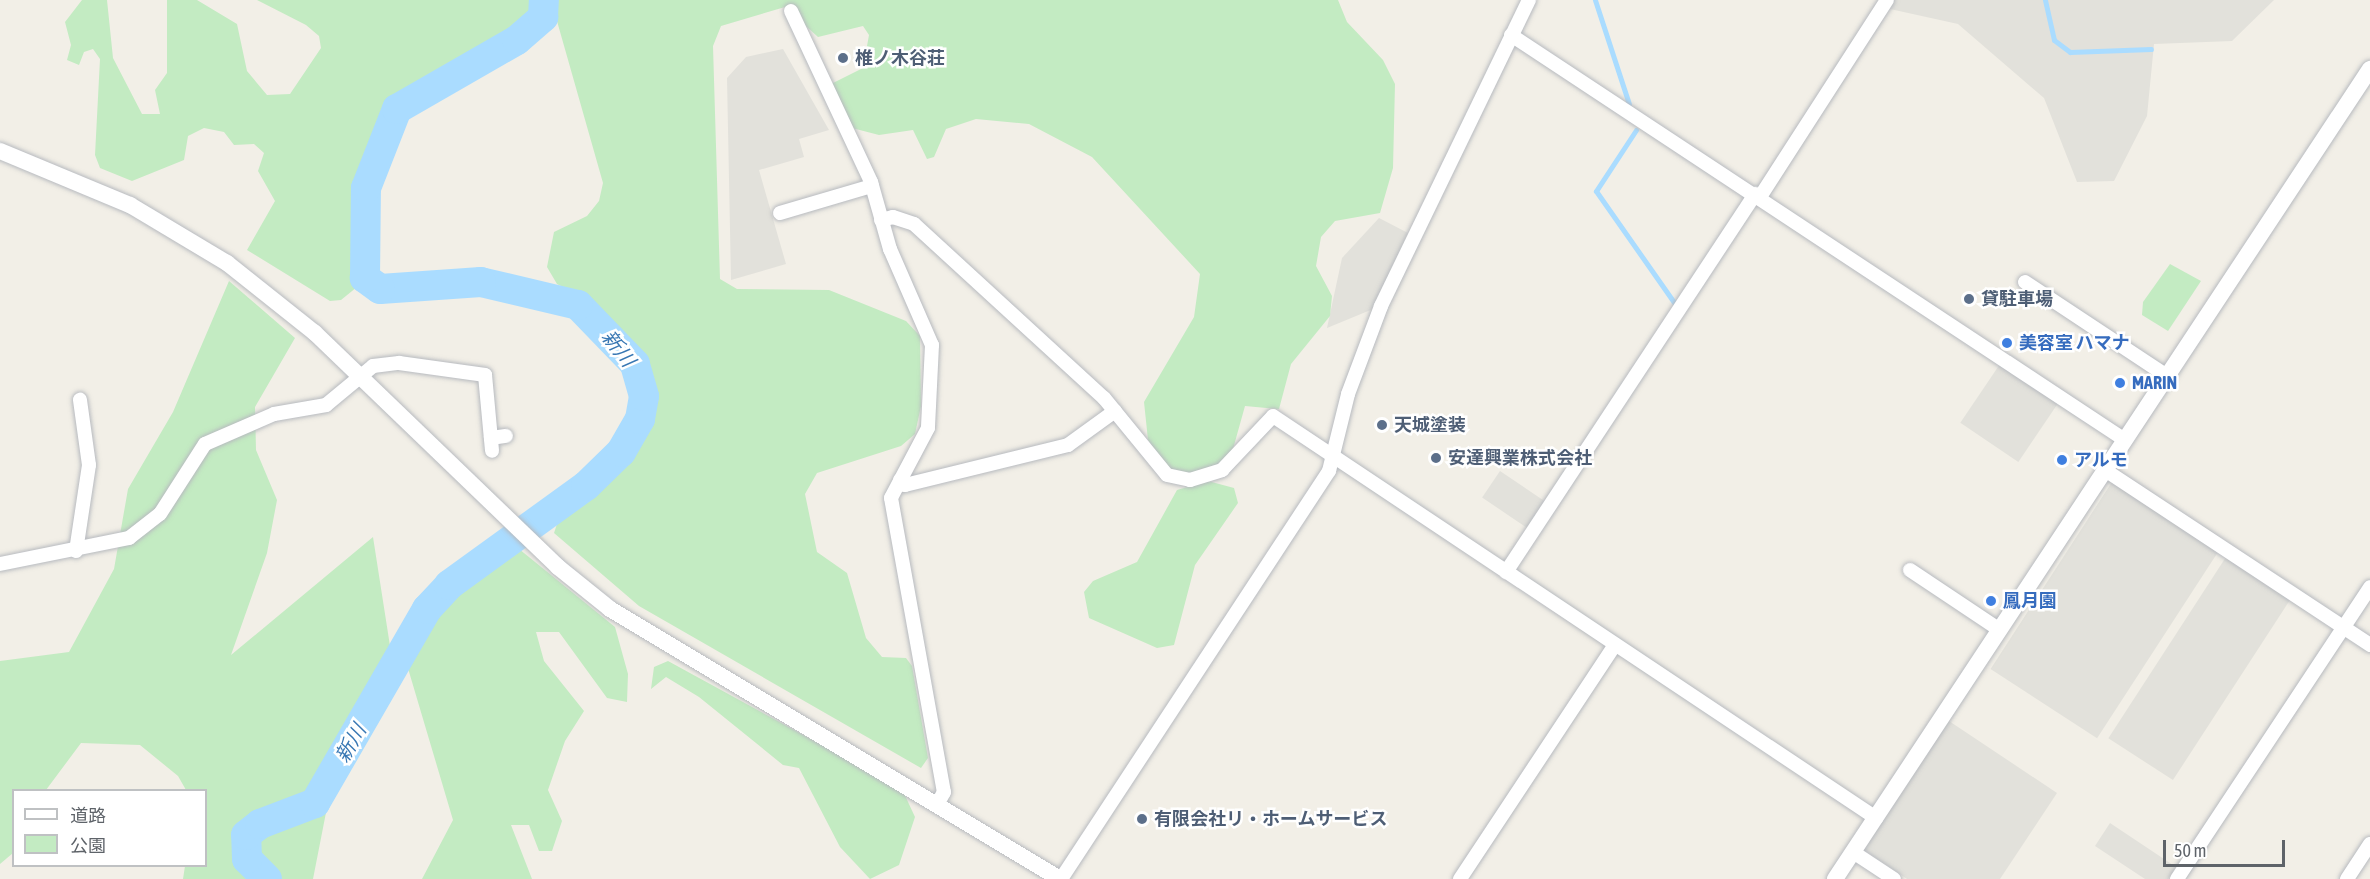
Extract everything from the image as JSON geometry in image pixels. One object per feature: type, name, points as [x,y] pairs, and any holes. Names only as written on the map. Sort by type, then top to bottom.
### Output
[{"type":"street","points":[[0,151],[105,193],[204,247],[279,302],[362,378],[542,551],[647,634],[938,803],[1060,879],[1335,457],[1348,394],[1378,311],[1529,0]]},
{"type":"street","points":[[1506,572],[1887,0]]},
{"type":"street","points":[[791,11],[872,186],[881,220],[933,351],[928,428],[891,498],[944,792],[938,803]]},
{"type":"street","points":[[1511,35],[2125,440]]},
{"type":"street","points":[[1835,879],[2370,69]]},
{"type":"street","points":[[780,213],[872,186]]},
{"type":"street","points":[[881,220],[893,217],[914,224],[1115,411],[1158,468],[1179,480],[1222,470],[1274,416],[1876,818]]},
{"type":"street","points":[[2025,282],[2167,376]]},
{"type":"street","points":[[0,564],[76,551],[129,538],[151,522],[205,444],[274,414],[326,405],[362,378],[373,366],[392,362],[485,375],[491,444],[506,436]]},
{"type":"street","points":[[76,551],[89,465],[80,400]]},
{"type":"street","points":[[900,480],[905,485],[1068,445],[1115,411]]},
{"type":"street","points":[[2105,470],[2370,645]]},
{"type":"street","points":[[1910,570],[2000,630]]},
{"type":"street","points":[[2177,879],[2370,588]]},
{"type":"street","points":[[1460,879],[1615,645]]},
{"type":"street","points":[[2347,879],[2370,844]]},
{"type":"street","points":[[1853,852],[1894,879]]},
{"type":"shaded area","points":[[1894,0],[2274,0],[2232,41],[2154,44],[2147,116],[2114,181],[2077,182],[2044,98],[1958,24],[1890,9]]},
{"type":"shaded area","points":[[783,49],[829,130],[799,139],[804,157],[759,170],[786,264],[731,280],[727,78],[746,57]]},
{"type":"shaded area","points":[[1379,218],[1408,233],[1373,309],[1327,328],[1342,258]]},
{"type":"shaded area","points":[[2000,364],[2058,403],[2018,462],[1960,423]]},
{"type":"shaded area","points":[[1500,471],[1545,501],[1527,528],[1482,498]]},
{"type":"shaded area","points":[[2112,482],[2219,551],[2097,738],[1991,669]]},
{"type":"shaded area","points":[[2226,557],[2291,599],[2173,780],[2108,738]]},
{"type":"shaded area","points":[[1949,721],[2057,793],[2000,879],[1907,879],[1864,850]]},
{"type":"shaded area","points":[[2110,823],[2176,867],[2168,879],[2145,879],[2095,846]]},
{"type":"green space","points":[[82,0],[107,0],[113,58],[142,114],[160,114],[155,90],[167,73],[167,0],[197,0],[237,24],[247,71],[267,95],[290,94],[321,48],[319,36],[306,25],[257,0],[538,0],[539,10],[506,40],[414,88],[392,106],[360,187],[357,287],[341,300],[330,301],[247,250],[275,201],[258,171],[264,153],[254,144],[234,145],[224,132],[204,128],[188,136],[184,160],[132,181],[100,168],[95,155],[100,59],[93,49],[84,52],[79,65],[67,60],[71,45],[65,22]]},
{"type":"green space","points":[[551,0],[1338,0],[1347,22],[1383,60],[1395,84],[1393,168],[1380,213],[1335,221],[1321,237],[1316,266],[1332,296],[1330,316],[1291,364],[1279,409],[1245,406],[1233,449],[1219,465],[1190,475],[1169,471],[1148,440],[1144,402],[1194,317],[1200,274],[1092,157],[1029,124],[976,119],[946,129],[934,157],[927,159],[913,130],[879,135],[852,128],[831,84],[863,68],[869,35],[863,26],[818,37],[785,7],[721,26],[713,46],[720,279],[737,289],[829,290],[906,321],[920,336],[921,406],[915,434],[901,446],[817,473],[805,494],[817,552],[847,573],[866,638],[882,657],[906,658],[912,666],[928,758],[921,768],[639,606],[554,533],[558,521],[637,447],[653,396],[649,370],[636,348],[592,302],[557,284],[547,267],[554,232],[587,216],[599,201],[603,183]]},
{"type":"green space","points":[[2170,264],[2201,281],[2168,331],[2142,315],[2143,302]]},
{"type":"green space","points":[[229,281],[295,338],[255,407],[256,450],[277,500],[267,553],[231,655],[373,537],[395,678],[331,787],[313,879],[183,879],[185,867],[207,867],[207,789],[185,789],[178,776],[140,745],[81,743],[47,789],[12,789],[12,854],[0,864],[0,661],[69,652],[114,569],[128,489],[173,412]]},
{"type":"green space","points":[[1208,481],[1234,488],[1238,503],[1195,565],[1174,645],[1157,648],[1089,618],[1084,592],[1093,581],[1137,562],[1177,490]]},
{"type":"green space","points":[[498,532],[615,627],[628,674],[627,702],[607,698],[559,632],[536,632],[544,661],[584,711],[565,741],[548,790],[562,821],[552,851],[539,851],[529,825],[511,825],[532,879],[422,879],[453,820],[407,665],[439,582]]},
{"type":"green space","points":[[668,661],[902,789],[915,817],[899,865],[870,879],[840,847],[799,768],[783,765],[699,697],[666,677],[651,689],[654,667]]},
{"type":"waterway","name":"新川","points":[[267,879],[247,859],[246,835],[260,824],[315,803],[427,609],[449,585],[586,486],[621,452],[640,419],[644,396],[635,364],[578,305],[481,282],[380,289],[365,278],[366,188],[397,109],[517,40],[543,17],[544,0]]},
{"type":"waterway","points":[[1595,0],[1629,104]]},
{"type":"waterway","points":[[2045,0],[2054,40],[2070,52],[2151,49]]},
{"type":"waterway","points":[[1636,130],[1596,191],[1675,304]]},
{"type":"place","name":"椎ノ木谷荘","points":[[843,58]]},
{"type":"place","name":"貸駐車場","points":[[1969,299]]},
{"type":"place","name":"美容室 ハマナ","points":[[2007,343]]},
{"type":"place","name":"MARIN","points":[[2120,383]]},
{"type":"place","name":"天城塗装","points":[[1382,425]]},
{"type":"place","name":"安達興業株式会社","points":[[1436,458]]},
{"type":"place","name":"アルモ","points":[[2062,460]]},
{"type":"place","name":"鳳月園","points":[[1991,601]]},
{"type":"place","name":"有限会社リ・ホームサービス","points":[[1142,819]]}]
